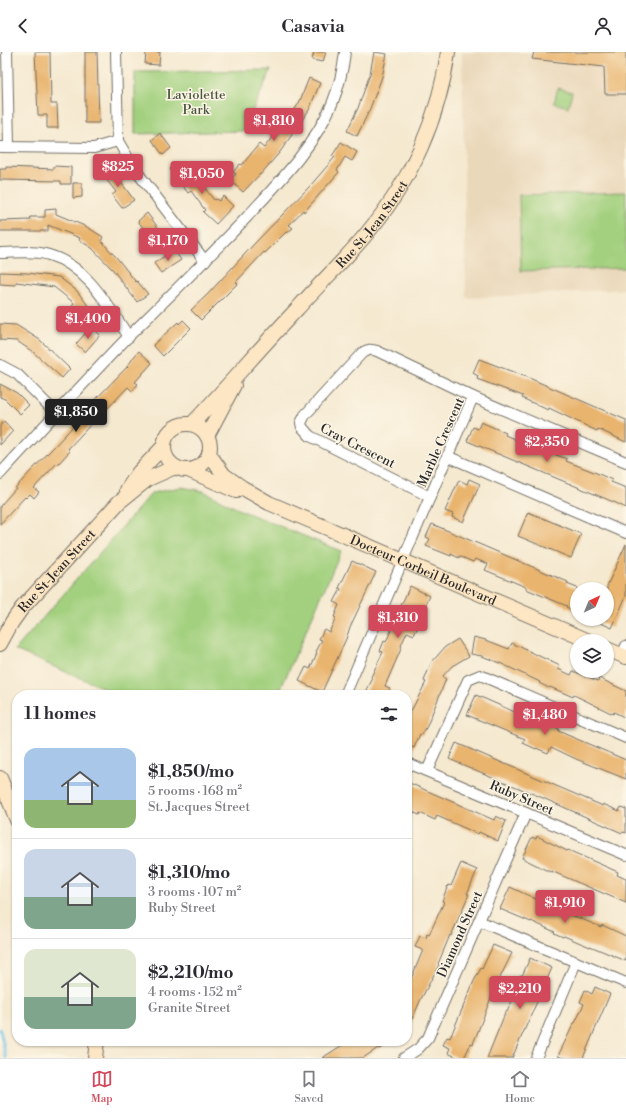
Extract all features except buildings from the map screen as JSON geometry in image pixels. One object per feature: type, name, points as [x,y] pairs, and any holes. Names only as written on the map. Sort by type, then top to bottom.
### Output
[{"type":"main road","name":"Rue St-Jean Street","points":[[0,644],[7,630],[22,608],[119,502],[139,472],[164,446],[170,431],[176,426],[192,424],[375,223],[395,196],[416,158],[430,126],[442,84],[448,52]]},
{"type":"main road","name":"Rue St-Jean Street","points":[[207,436],[243,367]]},
{"type":"main road","points":[[192,424],[198,427],[207,436],[210,448],[209,454]]},
{"type":"main road","points":[[164,446],[165,454],[169,461],[181,468]]},
{"type":"main road","name":"Rue St-Jean Street","points":[[119,502],[148,479],[181,468],[195,469],[201,466],[206,461],[209,454]]},
{"type":"main road","name":"Docteur Corbeil Boulevard","points":[[209,454],[224,475],[259,498]]},
{"type":"main road","name":"Docteur Corbeil Boulevard","points":[[181,468],[240,493],[259,498],[573,634]]},
{"type":"main road","points":[[614,651],[625,653]]},
{"type":"main road","points":[[0,778],[12,808]]},
{"type":"main road","points":[[95,1058],[96,1046]]},
{"type":"street","points":[[7,52],[4,146],[94,148],[118,141]]},
{"type":"street","points":[[116,52],[118,141],[134,168],[205,261]]},
{"type":"street","points":[[0,474],[56,413],[205,261],[286,175],[319,130],[332,104],[341,78],[345,52]]},
{"type":"street","points":[[0,253],[28,252],[48,254],[65,261],[81,273],[96,290],[129,337]]},
{"type":"street","name":"Cray Crescent","points":[[430,497],[310,436],[302,427],[302,419],[362,353],[371,349],[473,397]]},
{"type":"street","points":[[0,365],[17,374],[56,413]]},
{"type":"street","name":"Marble Crescent","points":[[402,561],[473,397],[626,462]]},
{"type":"street","points":[[447,456],[626,533]]},
{"type":"street","points":[[347,690],[402,561]]},
{"type":"street","points":[[427,771],[468,680],[480,675],[626,738]]},
{"type":"street","name":"Ruby Street","points":[[412,765],[626,855]]},
{"type":"street","name":"Diamond Street","points":[[404,1058],[418,1049],[428,1038],[526,813]]},
{"type":"street","points":[[479,921],[626,983]]},
{"type":"street","points":[[536,1058],[576,962]]},
{"type":"shaded area","points":[[462,52],[626,52],[626,289],[466,298]]},
{"type":"green space","name":"Laviolette Park","points":[[271,70],[243,131],[135,134],[135,72]]},
{"type":"green space","points":[[558,88],[572,92],[568,107],[554,103]]},
{"type":"green space","points":[[626,192],[626,268],[521,271],[519,195]]},
{"type":"green space","points":[[181,487],[203,491],[240,510],[341,551],[280,690],[108,690],[15,650],[152,493]]},
{"type":"waterway","points":[[0,1029],[6,1058]]}]
